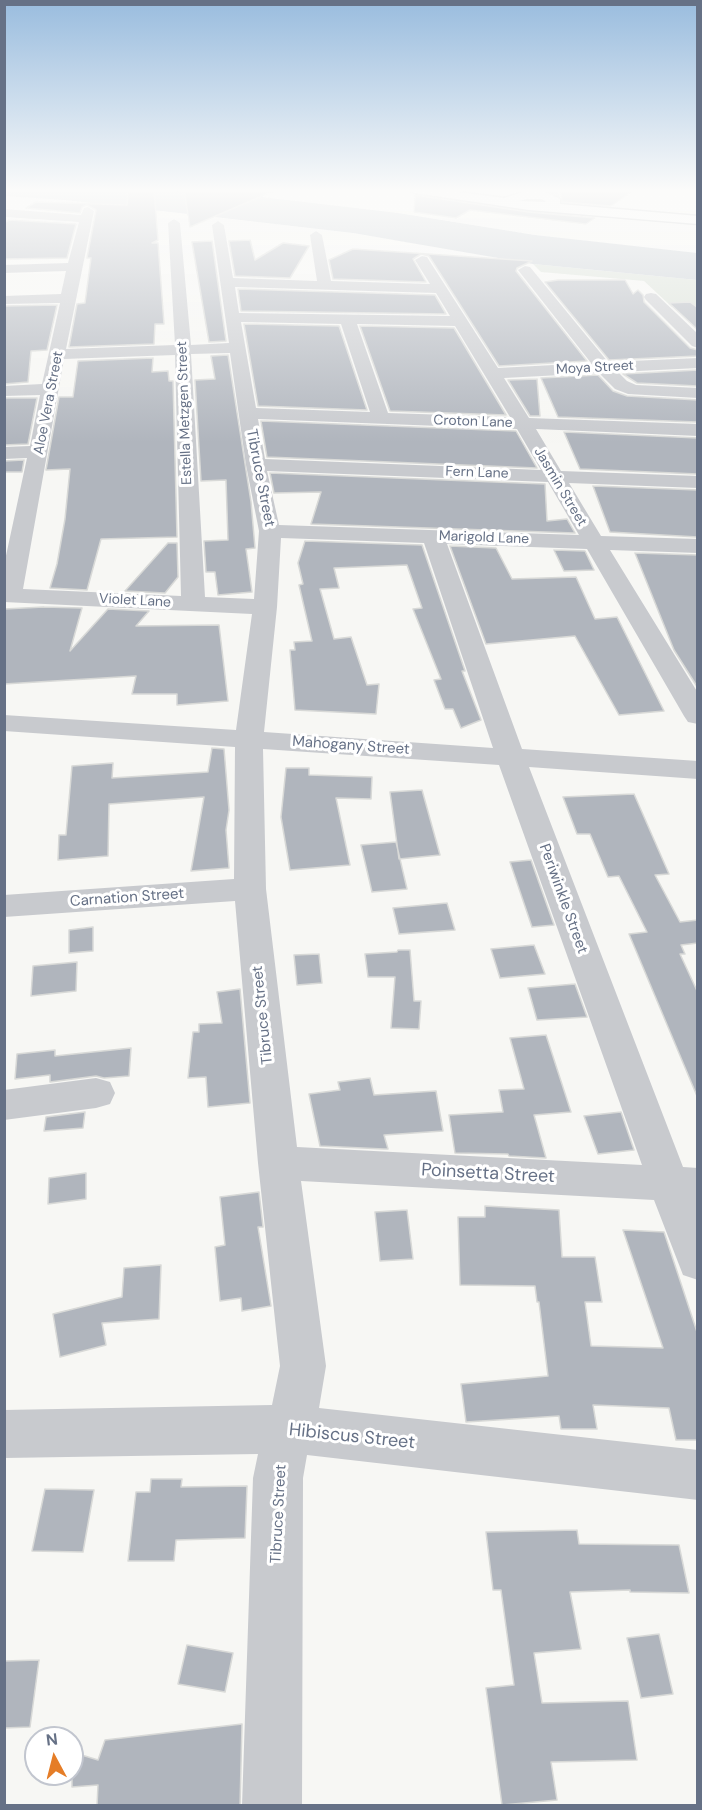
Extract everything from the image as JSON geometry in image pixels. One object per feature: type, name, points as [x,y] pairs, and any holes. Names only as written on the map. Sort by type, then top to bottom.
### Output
[{"type":"street","name":"Aloe Vera Street","points":[[7,595],[39,451],[73,274]]},
{"type":"street","name":"Estella Metzgen Street","points":[[178,274],[183,350],[193,603]]},
{"type":"street","name":"Tibruce Street","points":[[227,274],[256,465],[270,531],[265,607],[249,740],[250,889],[278,1163],[303,1366],[297,1402],[287,1429],[278,1478],[272,1806]]},
{"type":"street","points":[[323,274],[325,285]]},
{"type":"street","name":"Jasmin Street","points":[[430,274],[524,424],[698,716]]},
{"type":"street","points":[[529,274],[603,367],[621,385],[634,390],[698,393]]},
{"type":"street","points":[[228,282],[438,289]]},
{"type":"street","points":[[651,297],[698,343]]},
{"type":"street","points":[[4,300],[68,298]]},
{"type":"street","points":[[233,317],[459,321]]},
{"type":"street","points":[[347,318],[381,418]]},
{"type":"street","points":[[58,354],[239,348]]},
{"type":"street","name":"Moya Street","points":[[493,373],[698,363]]},
{"type":"street","points":[[4,391],[51,388]]},
{"type":"street","name":"Croton Lane","points":[[248,413],[698,430]]},
{"type":"street","points":[[4,453],[39,451]]},
{"type":"street","name":"Fern Lane","points":[[256,465],[698,482]]},
{"type":"street","name":"Marigold Lane","points":[[270,531],[698,546]]},
{"type":"street","name":"Periwinkle Street","points":[[433,536],[510,756],[683,1184],[698,1261]]},
{"type":"street","name":"Violet Lane","points":[[7,595],[265,607]]},
{"type":"street","name":"Mahogany Street","points":[[4,723],[698,770]]},
{"type":"street","name":"Carnation Street","points":[[4,906],[250,889]]},
{"type":"street","points":[[4,1105],[96,1093]]},
{"type":"street","name":"Poinsetta Street","points":[[278,1163],[683,1184]]},
{"type":"street","name":"Hibiscus Street","points":[[4,1434],[287,1429],[698,1475]]},
{"type":"shaded area","points":[[569,274],[640,274],[697,280],[697,307],[672,307],[644,281]]},
{"type":"shaded area","points":[[640,274],[697,274],[697,280]]},
{"type":"building","points":[[89,274],[160,274],[164,324],[155,324],[154,344],[69,347],[77,304],[85,303]]},
{"type":"building","points":[[198,274],[217,274],[226,341],[209,342]]},
{"type":"building","points":[[235,274],[292,274],[290,278]]},
{"type":"building","points":[[332,274],[422,274],[426,282],[333,279]]},
{"type":"building","points":[[441,274],[519,274],[587,361],[499,366]]},
{"type":"building","points":[[625,280],[633,294],[638,290],[643,295],[644,302],[690,348],[698,350],[698,356],[609,360],[545,282]]},
{"type":"building","points":[[238,289],[435,295],[446,314],[241,311]]},
{"type":"building","points":[[690,302],[698,308],[698,330],[669,303]]},
{"type":"building","points":[[57,305],[47,350],[31,351],[28,382],[4,384],[4,306]]},
{"type":"building","points":[[244,324],[339,326],[367,410],[258,406]]},
{"type":"building","points":[[360,326],[454,328],[506,415],[390,411]]},
{"type":"building","points":[[228,355],[251,502],[255,548],[246,549],[252,592],[218,595],[215,572],[206,572],[204,541],[228,540],[226,480],[201,481],[195,380],[215,379],[211,356]]},
{"type":"building","points":[[153,358],[152,372],[168,371],[169,381],[173,381],[177,537],[101,539],[87,590],[50,588],[65,519],[70,469],[46,470],[59,397],[73,397],[78,361]]},
{"type":"building","points":[[698,370],[698,386],[637,383],[623,374]]},
{"type":"building","points":[[598,375],[613,391],[627,396],[698,400],[698,422],[558,417],[541,378]]},
{"type":"building","points":[[537,379],[540,416],[530,416],[508,380]]},
{"type":"building","points":[[4,398],[37,398],[28,444],[4,445]]},
{"type":"building","points":[[261,421],[516,431],[537,468],[267,457]]},
{"type":"building","points":[[564,432],[698,438],[698,474],[580,469]]},
{"type":"building","points":[[24,460],[22,472],[4,472],[4,461]]},
{"type":"building","points":[[270,473],[545,484],[547,521],[567,519],[575,533],[311,524],[321,492],[274,493]]},
{"type":"building","points":[[593,486],[698,490],[698,537],[610,532]]},
{"type":"building","points":[[305,541],[422,545],[465,671],[462,671],[481,720],[461,728],[453,709],[445,709],[434,680],[441,679],[413,609],[422,608],[407,565],[334,568],[339,588],[320,589],[334,639],[351,637],[367,685],[379,684],[376,714],[295,710],[290,650],[295,650],[294,642],[312,641],[299,585],[303,584],[298,563]]},
{"type":"building","points":[[168,543],[177,543],[178,577],[165,593],[125,591]]},
{"type":"building","points":[[450,546],[496,548],[512,579],[576,577],[595,619],[617,617],[664,711],[619,715],[575,636],[486,644]]},
{"type":"building","points":[[554,550],[585,551],[594,570],[564,571]]},
{"type":"building","points":[[635,553],[698,555],[698,688],[674,650]]},
{"type":"building","points":[[82,608],[70,651],[108,609],[149,611],[136,626],[219,625],[228,701],[177,705],[177,694],[132,694],[136,676],[4,684],[4,609]]},
{"type":"building","points":[[212,748],[224,749],[229,810],[226,830],[229,868],[191,871],[204,797],[109,804],[108,856],[58,860],[59,835],[66,835],[72,766],[113,763],[112,778],[208,772]]},
{"type":"building","points":[[286,768],[309,768],[309,775],[372,777],[371,799],[336,798],[350,865],[290,870],[281,817]]},
{"type":"building","points":[[422,790],[440,855],[399,859],[390,792]]},
{"type":"building","points":[[634,794],[669,874],[655,875],[680,922],[698,920],[698,943],[681,945],[685,954],[680,954],[698,993],[697,1096],[629,934],[647,932],[619,876],[608,877],[590,834],[577,834],[563,797]]},
{"type":"building","points":[[396,842],[407,889],[372,892],[361,845]]},
{"type":"building","points":[[531,860],[554,925],[532,927],[510,862]]},
{"type":"building","points":[[447,903],[455,930],[399,934],[393,908]]},
{"type":"building","points":[[93,927],[93,951],[69,953],[69,930]]},
{"type":"building","points":[[534,945],[545,974],[500,978],[491,949]]},
{"type":"building","points":[[398,950],[410,950],[414,1001],[421,1001],[419,1029],[391,1028],[395,977],[368,977],[365,954],[397,952]]},
{"type":"building","points":[[319,954],[322,983],[297,985],[294,955]]},
{"type":"building","points":[[77,962],[76,991],[31,996],[33,966]]},
{"type":"building","points":[[575,984],[587,1017],[537,1020],[528,988]]},
{"type":"building","points":[[240,989],[250,1103],[208,1107],[206,1077],[188,1078],[193,1032],[199,1032],[199,1024],[222,1023],[217,992]]},
{"type":"building","points":[[546,1035],[571,1112],[534,1115],[546,1158],[509,1156],[508,1154],[455,1153],[449,1115],[503,1112],[499,1090],[524,1089],[510,1038]]},
{"type":"building","points":[[131,1048],[129,1076],[104,1078],[96,1076],[50,1082],[50,1075],[15,1079],[17,1054],[55,1050],[55,1056]]},
{"type":"building","points":[[370,1078],[374,1095],[436,1091],[443,1131],[384,1135],[388,1149],[320,1146],[309,1094],[340,1090],[338,1082]]},
{"type":"building","points":[[85,1112],[83,1128],[44,1131],[46,1117]]},
{"type":"building","points":[[621,1112],[634,1150],[598,1154],[584,1116]]},
{"type":"building","points":[[86,1173],[86,1199],[48,1204],[49,1178]]},
{"type":"building","points":[[259,1192],[263,1227],[258,1227],[271,1306],[242,1311],[241,1298],[220,1301],[215,1247],[225,1245],[220,1197]]},
{"type":"building","points":[[485,1206],[559,1210],[562,1257],[595,1257],[602,1302],[585,1302],[591,1346],[663,1348],[623,1230],[664,1232],[698,1335],[698,1440],[676,1440],[669,1408],[593,1405],[597,1429],[561,1429],[559,1416],[466,1422],[461,1384],[548,1376],[535,1286],[460,1285],[458,1217],[485,1217]]},
{"type":"building","points":[[407,1210],[413,1259],[380,1261],[375,1212]]},
{"type":"building","points":[[161,1265],[159,1319],[102,1323],[106,1345],[60,1357],[53,1314],[122,1297],[124,1268]]},
{"type":"building","points":[[151,1479],[182,1479],[181,1487],[247,1486],[245,1538],[176,1540],[174,1561],[128,1561],[136,1492],[150,1492]]},
{"type":"building","points":[[45,1489],[94,1490],[83,1552],[32,1551]]},
{"type":"building","points":[[577,1530],[579,1544],[679,1545],[689,1593],[630,1592],[630,1590],[570,1592],[581,1649],[534,1653],[542,1703],[628,1701],[637,1760],[551,1762],[557,1800],[502,1805],[486,1688],[514,1685],[501,1590],[493,1590],[486,1532]]},
{"type":"building","points":[[659,1634],[673,1694],[641,1698],[627,1638]]},
{"type":"building","points":[[187,1645],[233,1653],[225,1692],[178,1684]]},
{"type":"building","points":[[39,1660],[30,1726],[4,1728],[4,1661]]},
{"type":"building","points":[[242,1724],[240,1806],[97,1806],[98,1785],[72,1787],[72,1786],[84,1786],[84,1756],[98,1760],[105,1740]]}]
